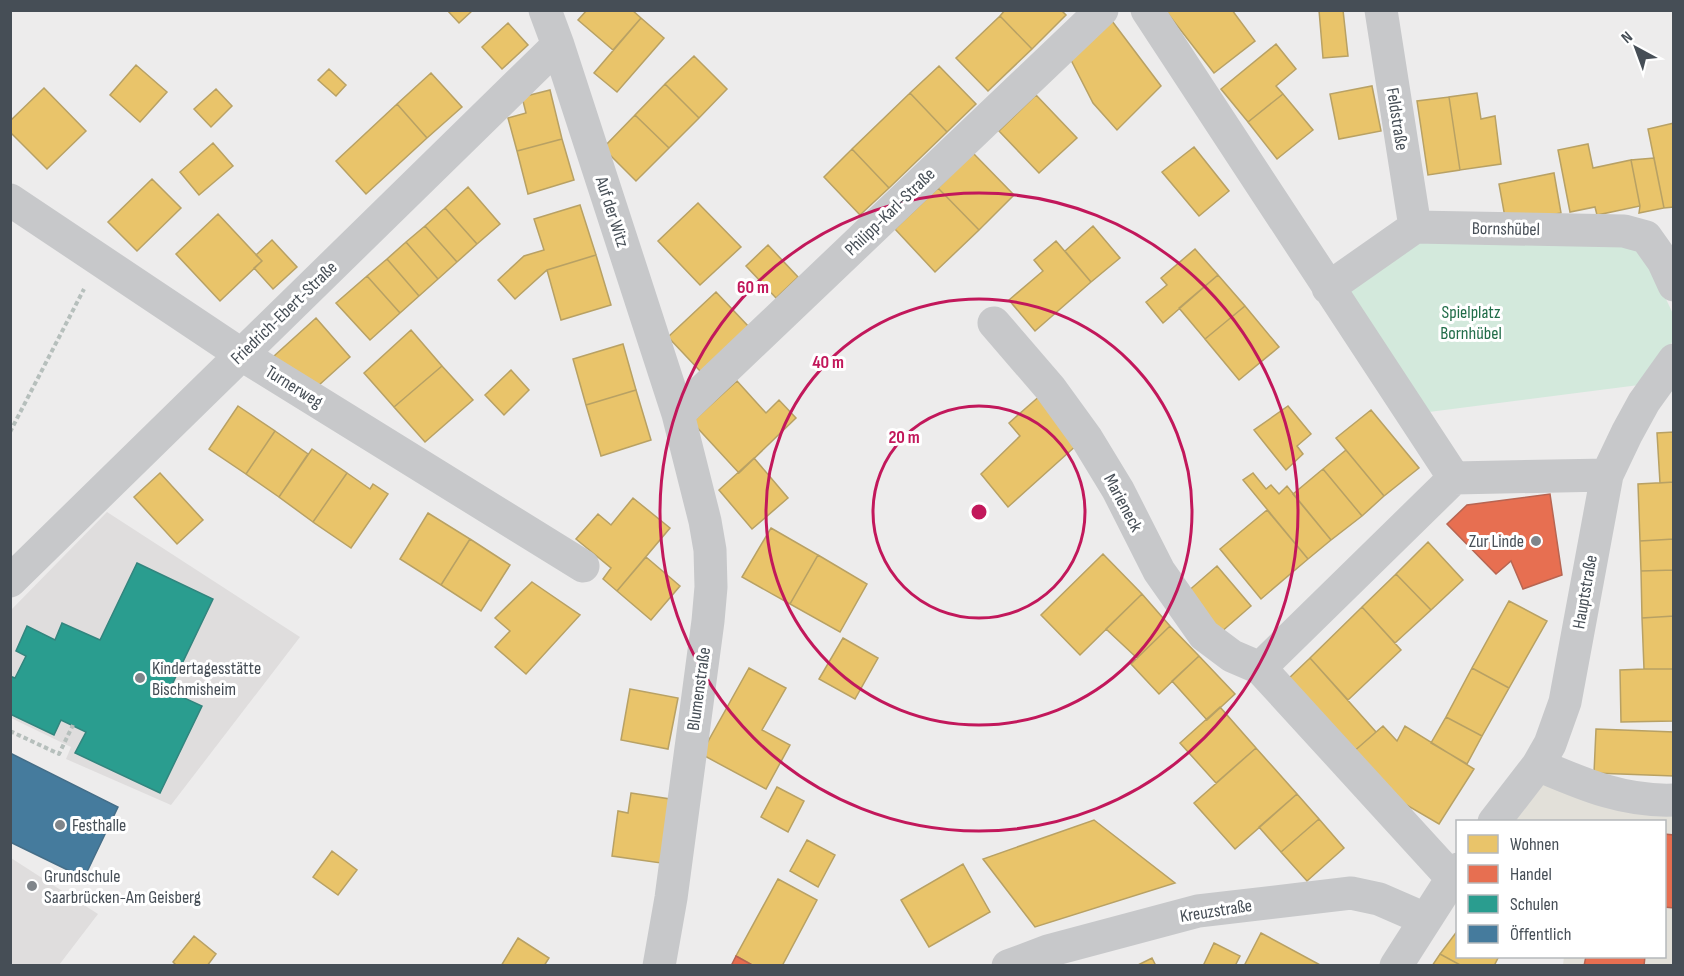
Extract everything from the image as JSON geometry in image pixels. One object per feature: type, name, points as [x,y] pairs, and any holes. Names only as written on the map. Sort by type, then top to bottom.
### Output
[{"type":"street","name":"Auf der Witz","points":[[544,10],[558,45],[678,414]]},
{"type":"street","name":"Philipp-Karl-Straße","points":[[678,414],[1102,10]]},
{"type":"street","points":[[1147,10],[1454,478]]},
{"type":"street","name":"Feldstraße","points":[[1381,10],[1414,227]]},
{"type":"street","name":"Friedrich-Ebert-Straße","points":[[10,581],[558,45]]},
{"type":"street","name":"Turnerweg","points":[[10,200],[242,355],[584,566]]},
{"type":"street","points":[[1328,288],[1414,227]]},
{"type":"street","name":"Bornshübel","points":[[1414,227],[1624,231],[1646,237],[1663,261],[1674,285]]},
{"type":"street","name":"Marieneck","points":[[994,323],[1050,388],[1087,439],[1118,490],[1159,571],[1204,635],[1232,656],[1260,668],[1454,873]]},
{"type":"street","name":"Hauptstraße","points":[[1496,820],[1538,765],[1550,744],[1565,702],[1607,475],[1644,402],[1674,360]]},
{"type":"street","name":"Blumenstraße","points":[[659,966],[671,898],[711,586],[710,550],[705,521],[678,414]]},
{"type":"street","points":[[1260,668],[1454,478],[1607,475]]},
{"type":"street","points":[[1538,765],[1599,790],[1654,801],[1674,800]]},
{"type":"street","points":[[1396,966],[1454,873]]},
{"type":"street","name":"Kreuzstraße","points":[[1008,966],[1048,951],[1198,911],[1351,893],[1379,899],[1425,919]]},
{"type":"path","points":[[10,432],[99,261]]},
{"type":"path","points":[[10,732],[59,754],[73,725]]},
{"type":"shaded area","name":"Kindertagesstätte Bischmisheim","points":[[107,512],[300,637],[171,805],[66,759],[71,747],[11,718],[11,610]]},
{"type":"shaded area","points":[[1541,772],[1673,806],[1673,965],[1563,965],[1564,958],[1666,958],[1666,820],[1505,820]]},
{"type":"shaded area","name":"Grundschule Saarbrücken-Am Geisberg","points":[[11,858],[98,914],[59,965],[11,965]]},
{"type":"green space","name":"Spielplatz Bornhübel","points":[[1418,238],[1641,245],[1673,314],[1673,341],[1639,385],[1429,412],[1345,290]]},
{"type":"building: Wohnen","points":[[447,10],[473,10],[459,23]]},
{"type":"building: Wohnen","points":[[587,10],[632,10],[641,18],[613,50],[578,20]]},
{"type":"building: Wohnen","points":[[1005,10],[1061,10],[1066,15],[1032,49],[1000,16]]},
{"type":"building: Wohnen","points":[[1165,10],[1232,10],[1255,41],[1214,73]]},
{"type":"building: Wohnen","points":[[1319,10],[1343,10],[1348,56],[1323,58]]},
{"type":"building: Wohnen","points":[[1000,16],[1032,49],[988,91],[956,58]]},
{"type":"building: Wohnen","points":[[641,18],[664,38],[617,92],[594,73]]},
{"type":"building: Wohnen","points":[[1112,21],[1161,86],[1117,130],[1093,103],[1071,60]]},
{"type":"building: Wohnen","points":[[508,23],[528,45],[502,69],[482,47]]},
{"type":"building: Wohnen","points":[[1276,44],[1296,69],[1276,86],[1283,94],[1248,122],[1221,89]]},
{"type":"building: Wohnen","points":[[694,56],[727,89],[699,118],[665,84]]},
{"type":"building: Wohnen","points":[[136,65],[167,92],[140,122],[110,95]]},
{"type":"building: Wohnen","points":[[939,66],[976,104],[947,132],[910,93]]},
{"type":"building: Wohnen","points":[[329,69],[346,85],[336,96],[318,80]]},
{"type":"building: Wohnen","points":[[431,73],[462,107],[427,138],[397,104]]},
{"type":"building: Wohnen","points":[[665,84],[699,118],[669,148],[635,115]]},
{"type":"building: Wohnen","points":[[1372,86],[1381,131],[1339,139],[1330,94]]},
{"type":"building: Wohnen","points":[[44,88],[86,131],[47,169],[10,132],[10,121]]},
{"type":"building: Wohnen","points":[[216,89],[232,106],[211,127],[194,109]]},
{"type":"building: Wohnen","points":[[550,90],[562,139],[517,151],[508,118],[526,113],[522,97]]},
{"type":"building: Wohnen","points":[[910,93],[947,132],[889,188],[852,149]]},
{"type":"building: Wohnen","points":[[1477,93],[1481,119],[1495,116],[1501,164],[1460,170],[1449,97]]},
{"type":"building: Wohnen","points":[[1283,94],[1313,130],[1277,159],[1248,122]]},
{"type":"building: Wohnen","points":[[1036,95],[1077,138],[1039,173],[999,131]]},
{"type":"building: Wohnen","points":[[1449,97],[1460,170],[1428,175],[1417,101]]},
{"type":"building: Wohnen","points":[[397,104],[427,138],[366,194],[336,161]]},
{"type":"building: Wohnen","points":[[635,115],[669,148],[636,181],[603,148]]},
{"type":"building: Wohnen","points":[[1674,123],[1674,207],[1664,208],[1648,129]]},
{"type":"building: Wohnen","points":[[562,139],[574,180],[528,194],[517,151]]},
{"type":"building: Wohnen","points":[[213,143],[233,166],[199,195],[180,172]]},
{"type":"building: Wohnen","points":[[1588,144],[1593,168],[1631,160],[1640,206],[1597,215],[1595,207],[1570,212],[1558,150]]},
{"type":"building: Wohnen","points":[[1194,147],[1229,191],[1199,216],[1162,172]]},
{"type":"building: Wohnen","points":[[852,149],[889,188],[860,215],[824,177]]},
{"type":"building: Wohnen","points":[[973,153],[1014,195],[979,230],[938,188]]},
{"type":"building: Wohnen","points":[[1654,158],[1664,208],[1639,213],[1640,206],[1631,160]]},
{"type":"building: Wohnen","points":[[1554,173],[1561,213],[1506,223],[1499,184]]},
{"type":"building: Wohnen","points":[[152,179],[181,208],[137,251],[108,222]]},
{"type":"building: Wohnen","points":[[468,187],[500,224],[477,244],[445,208]]},
{"type":"building: Wohnen","points":[[938,188],[979,230],[935,272],[895,229]]},
{"type":"building: Wohnen","points":[[698,203],[741,247],[700,285],[658,241]]},
{"type":"building: Wohnen","points":[[580,205],[596,255],[547,270],[515,299],[498,280],[524,256],[544,250],[534,219]]},
{"type":"building: Wohnen","points":[[445,208],[477,244],[457,262],[425,226]]},
{"type":"building: Wohnen","points":[[218,214],[262,261],[220,301],[176,254]]},
{"type":"building: Wohnen","points":[[425,226],[457,262],[438,279],[406,242]]},
{"type":"building: Wohnen","points":[[1093,226],[1120,258],[1091,282],[1065,251]]},
{"type":"building: Wohnen","points":[[272,240],[297,267],[273,289],[254,268],[262,261],[256,255]]},
{"type":"building: Wohnen","points":[[1056,241],[1091,282],[1035,331],[1009,300],[1043,271],[1034,260]]},
{"type":"building: Wohnen","points":[[406,242],[438,279],[419,296],[387,259]]},
{"type":"building: Wohnen","points":[[768,245],[798,277],[776,298],[746,266]]},
{"type":"building: Wohnen","points":[[1195,249],[1218,275],[1163,323],[1146,302],[1167,285],[1161,278]]},
{"type":"building: Wohnen","points":[[596,255],[611,305],[561,320],[547,270]]},
{"type":"building: Wohnen","points":[[387,259],[419,296],[400,313],[367,276]]},
{"type":"building: Wohnen","points":[[1218,275],[1245,306],[1205,339],[1179,308]]},
{"type":"building: Wohnen","points":[[367,276],[400,313],[370,340],[336,303]]},
{"type":"building: Wohnen","points":[[716,292],[749,327],[701,372],[668,337]]},
{"type":"building: Wohnen","points":[[1245,306],[1279,347],[1239,380],[1205,339]]},
{"type":"building: Wohnen","points":[[316,318],[350,357],[308,395],[274,356]]},
{"type":"building: Wohnen","points":[[411,330],[442,366],[394,407],[364,373]]},
{"type":"building: Wohnen","points":[[623,344],[636,390],[586,405],[573,359]]},
{"type":"building: Wohnen","points":[[442,366],[473,400],[425,442],[394,407]]},
{"type":"building: Wohnen","points":[[511,370],[529,390],[504,415],[485,395]]},
{"type":"building: Wohnen","points":[[737,381],[766,413],[779,400],[796,418],[739,473],[692,422]]},
{"type":"building: Wohnen","points":[[636,390],[651,440],[601,456],[586,405]]},
{"type":"building: Wohnen","points":[[1042,394],[1078,444],[1008,507],[981,474],[1020,436],[1009,423]]},
{"type":"building: Wohnen","points":[[238,406],[275,431],[246,474],[209,449]]},
{"type":"building: Wohnen","points":[[1288,406],[1311,434],[1297,446],[1303,454],[1286,470],[1254,430]]},
{"type":"building: Wohnen","points":[[1371,410],[1419,468],[1384,496],[1336,438]]},
{"type":"building: Wohnen","points":[[275,431],[308,454],[279,497],[246,474]]},
{"type":"building: Wohnen","points":[[1674,432],[1674,482],[1660,483],[1657,433]]},
{"type":"building: Wohnen","points":[[312,449],[347,473],[313,522],[279,497]]},
{"type":"building: Wohnen","points":[[1346,450],[1384,496],[1362,516],[1323,469]]},
{"type":"building: Wohnen","points":[[754,458],[788,498],[752,529],[719,490]]},
{"type":"building: Wohnen","points":[[1323,469],[1362,516],[1331,540],[1293,494]]},
{"type":"building: Wohnen","points":[[160,473],[203,520],[177,544],[134,497]]},
{"type":"building: Wohnen","points":[[347,473],[370,489],[373,484],[388,494],[351,548],[313,522]]},
{"type":"building: Wohnen","points":[[1253,473],[1266,489],[1271,485],[1279,494],[1287,486],[1331,540],[1308,559],[1243,480]]},
{"type":"building: Wohnen","points":[[1674,482],[1674,539],[1640,541],[1638,484]]},
{"type":"building: Wohnen","points":[[633,498],[670,528],[617,591],[603,579],[611,568],[576,539],[598,514],[611,525]]},
{"type":"building: Wohnen","points":[[1267,510],[1308,559],[1261,599],[1220,549]]},
{"type":"building: Wohnen","points":[[428,513],[470,539],[441,585],[400,559]]},
{"type":"building: Wohnen","points":[[771,528],[818,555],[790,604],[742,577]]},
{"type":"building: Wohnen","points":[[470,539],[510,565],[481,611],[441,585]]},
{"type":"building: Wohnen","points":[[1674,539],[1674,570],[1641,571],[1640,541]]},
{"type":"building: Wohnen","points":[[1428,542],[1463,580],[1431,610],[1396,574]]},
{"type":"building: Wohnen","points":[[1103,554],[1142,594],[1080,655],[1041,615]]},
{"type":"building: Wohnen","points":[[818,555],[867,584],[840,632],[790,604]]},
{"type":"building: Wohnen","points":[[646,557],[680,586],[651,620],[617,591]]},
{"type":"building: Wohnen","points":[[1217,566],[1251,606],[1220,633],[1186,593]]},
{"type":"building: Wohnen","points":[[1674,570],[1674,616],[1642,618],[1641,571]]},
{"type":"building: Wohnen","points":[[1396,574],[1431,610],[1395,643],[1362,607]]},
{"type":"building: Wohnen","points":[[532,582],[580,615],[526,674],[495,647],[510,631],[495,618]]},
{"type":"building: Wohnen","points":[[1142,594],[1170,626],[1137,658],[1106,629]]},
{"type":"building: Wohnen","points":[[1509,601],[1547,621],[1509,688],[1472,668]]},
{"type":"building: Wohnen","points":[[1362,607],[1401,650],[1348,700],[1310,658]]},
{"type":"building: Wohnen","points":[[1674,616],[1674,669],[1644,669],[1642,618]]},
{"type":"building: Wohnen","points":[[1170,626],[1199,656],[1159,694],[1131,664]]},
{"type":"building: Wohnen","points":[[843,638],[878,658],[855,699],[819,679]]},
{"type":"building: Wohnen","points":[[1199,656],[1235,694],[1207,720],[1172,681]]},
{"type":"building: Wohnen","points":[[1310,658],[1376,732],[1352,753],[1287,680]]},
{"type":"building: Wohnen","points":[[749,668],[786,688],[762,730],[790,745],[766,789],[701,754]]},
{"type":"building: Wohnen","points":[[1472,668],[1509,688],[1482,736],[1446,717]]},
{"type":"building: Wohnen","points":[[1674,669],[1674,721],[1621,722],[1620,670]]},
{"type":"building: Wohnen","points":[[630,689],[678,698],[668,749],[621,740]]},
{"type":"building: Wohnen","points":[[1220,707],[1256,748],[1216,783],[1180,743]]},
{"type":"building: Wohnen","points":[[1446,717],[1482,736],[1467,764],[1431,743]]},
{"type":"building: Wohnen","points":[[1383,726],[1397,741],[1405,726],[1474,769],[1439,824],[1403,803],[1352,753]]},
{"type":"building: Wohnen","points":[[1596,729],[1674,732],[1674,776],[1594,773]]},
{"type":"building: Wohnen","points":[[1256,748],[1297,794],[1235,849],[1194,803]]},
{"type":"building: Wohnen","points":[[777,787],[804,801],[788,832],[761,817]]},
{"type":"building: Wohnen","points":[[631,793],[670,799],[661,863],[612,856],[618,811],[628,813]]},
{"type":"building: Wohnen","points":[[1297,794],[1319,819],[1281,852],[1259,827]]},
{"type":"building: Wohnen","points":[[1319,819],[1344,848],[1307,881],[1281,852]]},
{"type":"building: Wohnen","points":[[1094,820],[1175,883],[1035,927],[983,859]]},
{"type":"building: Wohnen","points":[[807,840],[835,855],[818,887],[790,871]]},
{"type":"building: Wohnen","points":[[332,851],[357,870],[338,895],[313,877]]},
{"type":"building: Wohnen","points":[[963,864],[990,912],[929,947],[901,900]]},
{"type":"building: Wohnen","points":[[778,879],[817,900],[782,966],[754,966],[736,956]]},
{"type":"building: Wohnen","points":[[1261,933],[1322,966],[1244,966]]},
{"type":"building: Wohnen","points":[[1456,933],[1456,958],[1498,958],[1494,966],[1462,966],[1440,954]]},
{"type":"building: Wohnen","points":[[194,936],[216,954],[207,966],[177,966],[173,962]]},
{"type":"building: Wohnen","points":[[518,938],[549,958],[544,966],[501,966]]},
{"type":"building: Wohnen","points":[[1214,943],[1240,956],[1235,966],[1203,966]]},
{"type":"building: Wohnen","points":[[1440,954],[1462,966],[1432,966]]},
{"type":"building: Wohnen","points":[[1152,958],[1156,966],[1136,966]]},
{"type":"building: Handel","points":[[1550,494],[1562,575],[1523,589],[1511,561],[1496,574],[1447,524],[1467,505]]},
{"type":"building: Handel","points":[[1666,834],[1674,835],[1674,908],[1666,907]]},
{"type":"building: Handel","points":[[736,956],[754,966],[731,966]]},
{"type":"building: Handel","points":[[1586,958],[1645,958],[1644,966],[1584,966]]},
{"type":"building: Schulen","points":[[137,563],[213,599],[169,691],[202,706],[160,793],[75,753],[86,732],[61,720],[54,735],[10,714],[10,676],[15,678],[26,656],[16,651],[27,626],[55,640],[62,623],[100,640]]},
{"type":"building: Öffentlich","name":"Festhalle","points":[[10,753],[118,807],[84,878],[10,842]]},
{"type":"place","name":"Zur Linde","points":[[1536,541]]},
{"type":"place","name":"Kindertagesstätte Bischmisheim","points":[[140,678]]},
{"type":"place","name":"Festhalle","points":[[60,825]]},
{"type":"place","name":"Grundschule Saarbrücken-Am Geisberg","points":[[32,886]]}]
